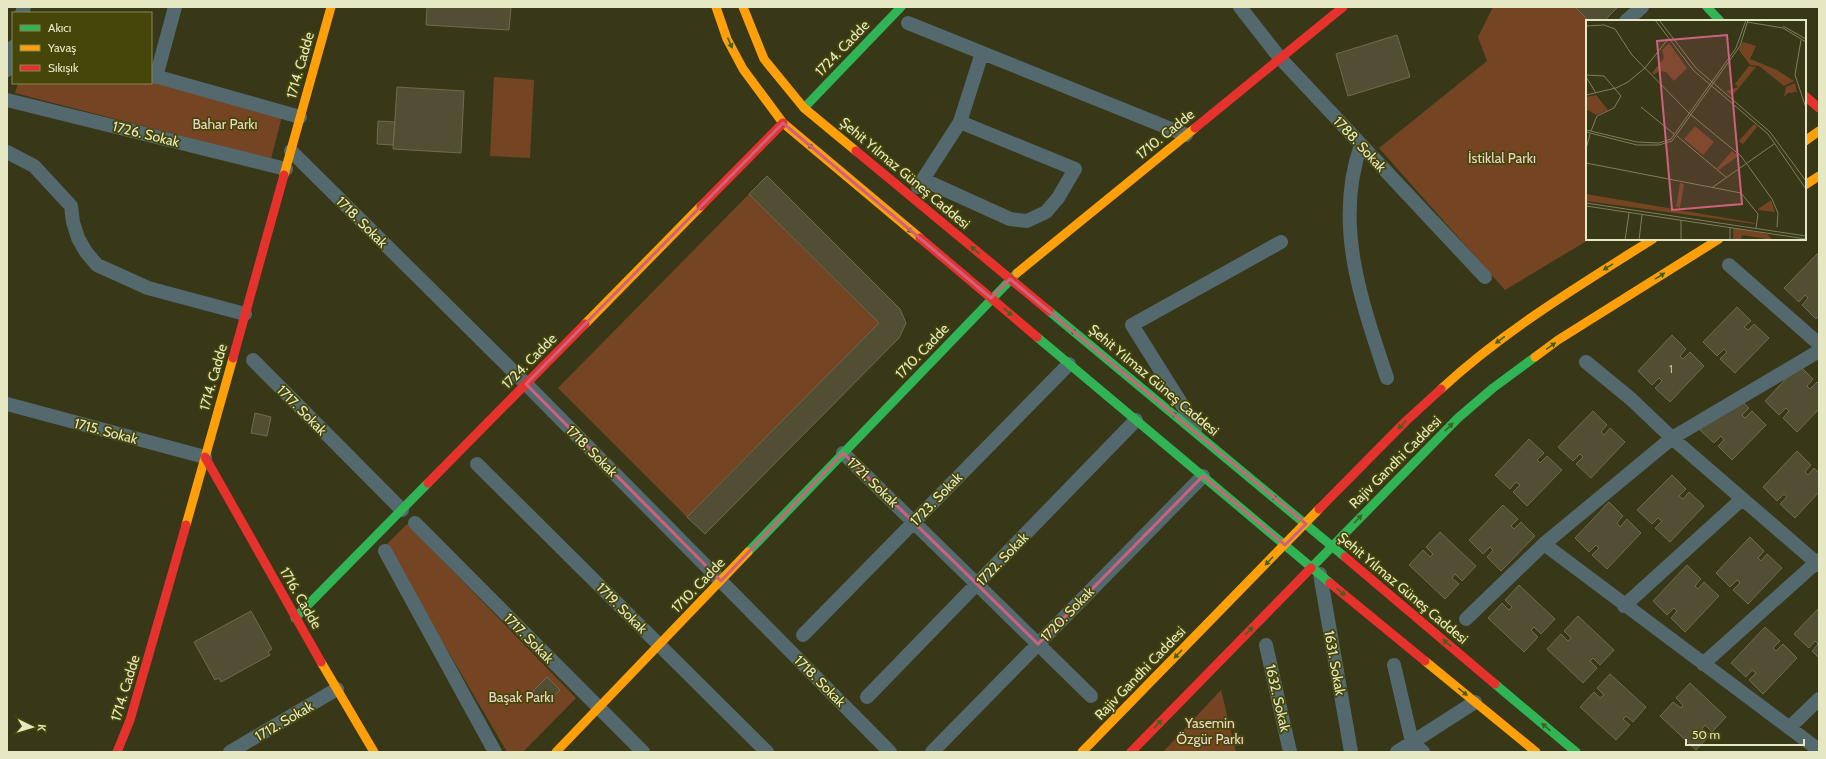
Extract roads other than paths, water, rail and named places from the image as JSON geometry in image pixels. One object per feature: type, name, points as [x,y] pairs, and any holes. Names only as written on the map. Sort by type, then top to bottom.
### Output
[{"type":"main road","name":"1714. Cadde","points":[[117,752],[132,712],[331,7]]},
{"type":"main road","points":[[716,7],[732,48],[741,66],[760,96],[783,123],[1315,571],[1536,752]]},
{"type":"main road","name":"Şehit Yılmaz Güneş Caddesi","points":[[743,7],[754,38],[764,59],[804,108],[1306,524],[1576,752]]},
{"type":"main road","name":"1724. Cadde","points":[[804,108],[901,7]]},
{"type":"main road","name":"1710. Cadde","points":[[562,750],[599,708],[1010,279],[1343,7]]},
{"type":"main road","points":[[1707,7],[1719,20]]},
{"type":"main road","points":[[1806,97],[1819,108]]},
{"type":"main road","name":"1724. Cadde","points":[[295,618],[783,123]]},
{"type":"main road","points":[[1806,140],[1819,131]]},
{"type":"main road","points":[[1806,184],[1819,176]]},
{"type":"main road","name":"Rajiv Gandhi Caddesi","points":[[1082,752],[1406,421],[1476,358],[1566,294],[1651,240]]},
{"type":"main road","name":"Rajiv Gandhi Caddesi","points":[[1131,752],[1315,571],[1332,546],[1433,443],[1493,388],[1558,340],[1717,240]]},
{"type":"main road","name":"1716. Cadde","points":[[205,457],[295,618],[374,752]]},
{"type":"street","points":[[175,7],[153,76],[300,117]]},
{"type":"street","name":"1788. Sokak","points":[[1240,7],[1280,58],[1485,277]]},
{"type":"street","points":[[1627,20],[1642,7]]},
{"type":"street","points":[[908,23],[1186,135]]},
{"type":"street","points":[[7,70],[12,51]]},
{"type":"street","points":[[910,196],[924,180],[960,122],[982,53]]},
{"type":"street","name":"1726. Sokak","points":[[7,100],[286,169]]},
{"type":"street","points":[[924,180],[1010,219],[1027,220],[1046,212],[1058,198],[1075,169],[960,122]]},
{"type":"street","points":[[1361,145],[1353,167],[1349,203],[1351,243],[1361,298],[1387,378]]},
{"type":"street","name":"1718. Sokak","points":[[291,151],[526,384],[890,752]]},
{"type":"street","points":[[7,152],[34,166],[71,206],[73,222],[78,238],[86,252],[97,265],[148,288],[245,314]]},
{"type":"street","points":[[1204,439],[1132,325],[1281,242]]},
{"type":"street","points":[[1729,265],[1819,344]]},
{"type":"street","points":[[1466,619],[1544,544],[1672,438],[1819,351]]},
{"type":"street","name":"1717. Sokak","points":[[253,360],[402,510]]},
{"type":"street","points":[[1586,362],[1631,399],[1672,438],[1742,500],[1818,563],[1703,664]]},
{"type":"street","name":"1723. Sokak","points":[[803,634],[1069,364]]},
{"type":"street","name":"1715. Sokak","points":[[7,404],[205,457]]},
{"type":"street","name":"1722. Sokak","points":[[867,697],[1136,420]]},
{"type":"street","name":"1721. Sokak","points":[[843,453],[1091,696]]},
{"type":"street","name":"1719. Sokak","points":[[477,464],[767,752]]},
{"type":"street","name":"1720. Sokak","points":[[932,752],[1203,476]]},
{"type":"street","points":[[1624,606],[1742,500]]},
{"type":"street","name":"1717. Sokak","points":[[415,523],[643,752]]},
{"type":"street","points":[[1544,544],[1624,606],[1819,750]]},
{"type":"street","points":[[385,552],[495,752]]},
{"type":"street","name":"1631. Sokak","points":[[1315,571],[1351,752]]},
{"type":"street","name":"1632. Sokak","points":[[1266,645],[1290,752]]},
{"type":"street","points":[[1394,664],[1412,742],[1424,752]]},
{"type":"street","name":"1712. Sokak","points":[[230,752],[337,690]]},
{"type":"street","points":[[1789,728],[1819,699]]},
{"type":"street","points":[[1397,752],[1475,702]]},
{"type":"park label","name":"Bahar Parkı","points":[[225,124]]},
{"type":"park label","name":"İstiklal Parkı","points":[[1502,158]]},
{"type":"park label","name":"Başak Parkı","points":[[521,697]]},
{"type":"park label","name":"Yasemin Özgür Parkı","points":[[1210,732]]}]
